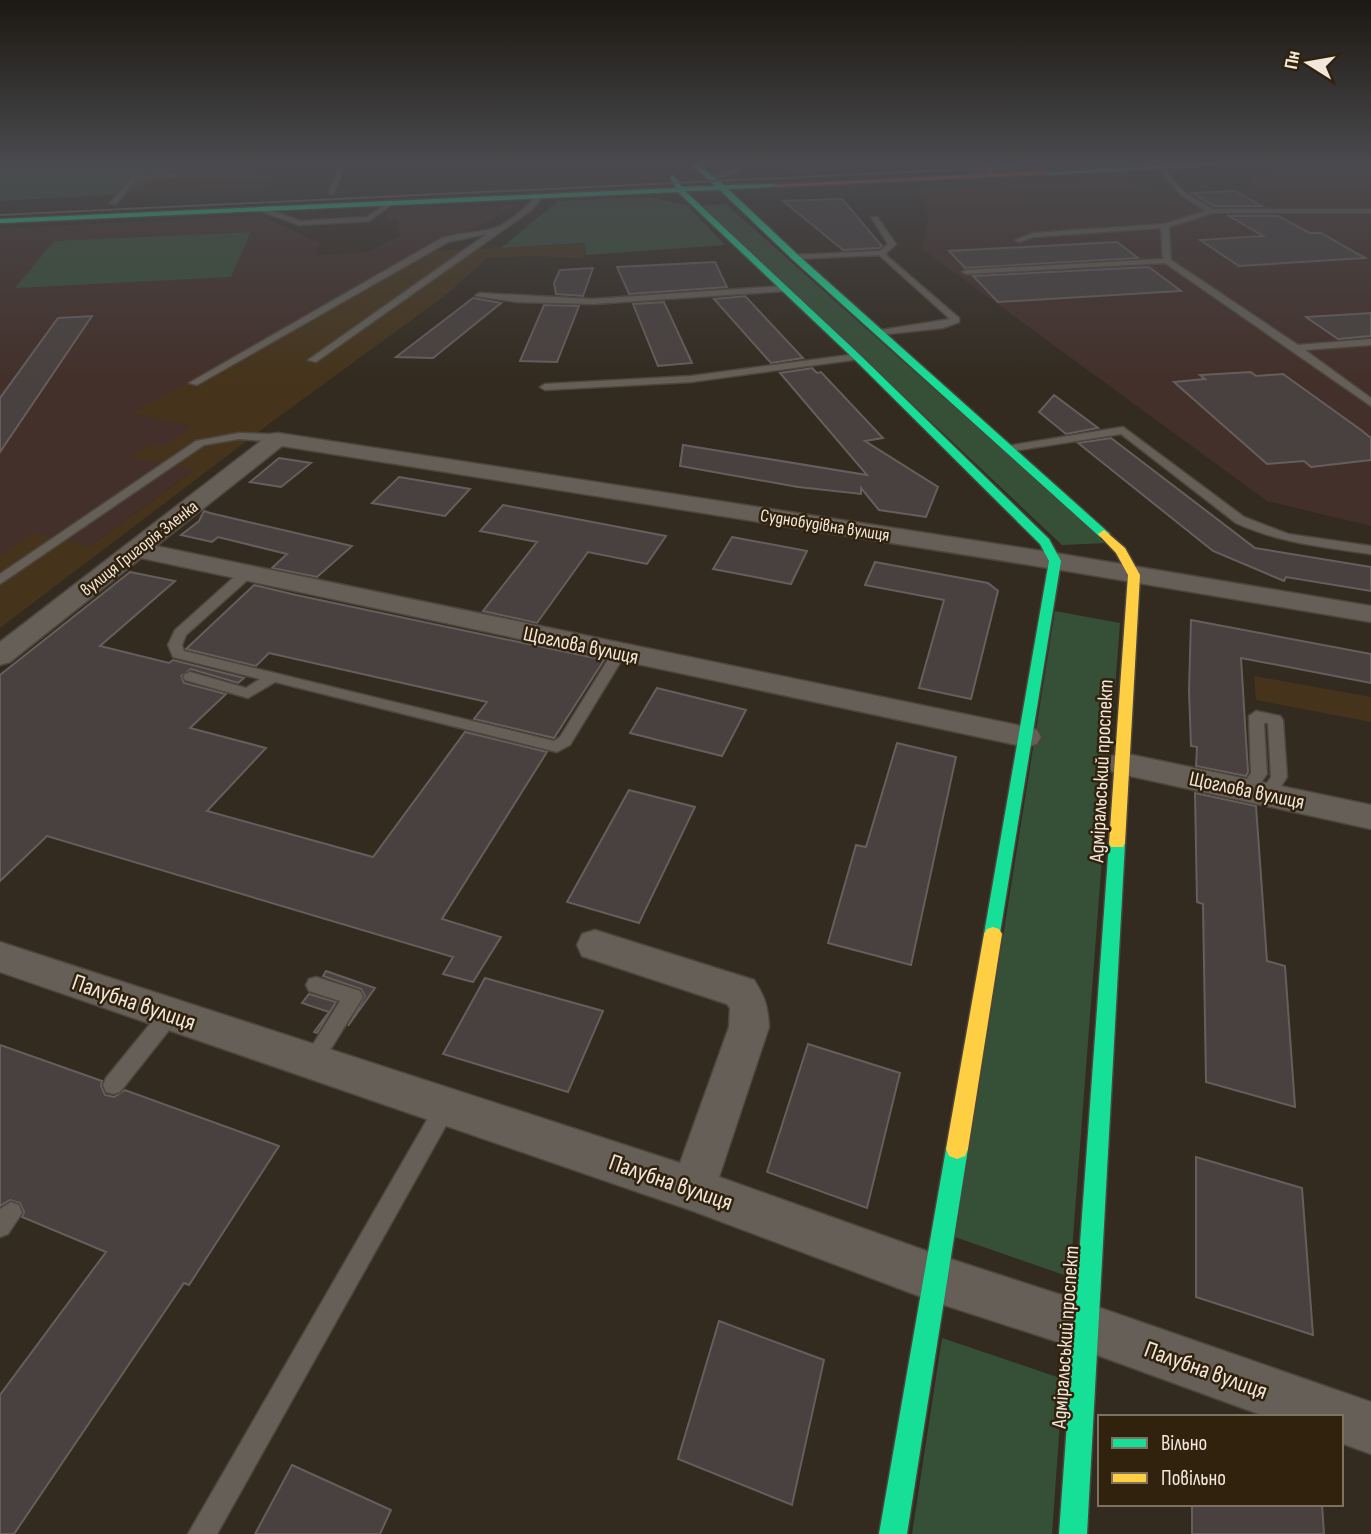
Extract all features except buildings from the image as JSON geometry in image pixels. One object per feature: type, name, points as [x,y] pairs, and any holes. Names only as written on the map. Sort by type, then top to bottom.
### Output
[{"type":"main road","points":[[728,236],[857,357],[1045,542],[1055,561],[893,1534]]},
{"type":"main road","points":[[773,236],[1112,541],[1121,551],[1134,575]]},
{"type":"main road","name":"Адміральський проспект","points":[[1073,1534],[1134,575]]},
{"type":"street","name":"Суднобудівна вулиця","points":[[278,439],[1055,561],[1371,614]]},
{"type":"street","name":"вулиця Григорія Зленка","points":[[0,656],[278,439]]},
{"type":"street","name":"Щоглова вулиця","points":[[137,550],[1026,737]]},
{"type":"street","name":"Щоглова вулиця","points":[[1123,764],[1371,817]]},
{"type":"street","points":[[595,944],[740,992],[749,1005],[749,1027],[693,1189]]},
{"type":"street","name":"Палубна вулиця","points":[[0,957],[693,1189],[935,1278],[1086,1327],[1334,1415]]},
{"type":"street","name":"Палубна вулиця","points":[[1343,1418],[1371,1428]]},
{"type":"lane","points":[[194,383],[445,240],[460,236]]},
{"type":"lane","points":[[313,360],[489,236]]},
{"type":"lane","points":[[795,257],[882,253],[892,244],[886,236]]},
{"type":"lane","points":[[1019,240],[1031,236]]},
{"type":"lane","points":[[1166,236],[1167,261]]},
{"type":"lane","points":[[881,333],[943,325],[956,320],[882,253]]},
{"type":"lane","points":[[966,272],[1167,261],[1296,348],[1371,403]]},
{"type":"lane","points":[[479,296],[524,302],[568,302],[677,298],[783,289]]},
{"type":"lane","points":[[1296,348],[1371,342]]},
{"type":"lane","points":[[545,387],[691,380],[857,357]]},
{"type":"lane","points":[[1007,449],[1124,430],[1240,520],[1257,529],[1277,536],[1371,550]]},
{"type":"lane","points":[[0,580],[200,443],[233,435],[278,439]]},
{"type":"lane","points":[[247,573],[180,634],[175,645],[178,654],[556,747],[565,741],[620,653]]},
{"type":"lane","points":[[190,677],[248,693],[273,677]]},
{"type":"lane","points":[[312,1062],[352,998],[316,985]]},
{"type":"lane","points":[[113,1085],[170,1014]]},
{"type":"lane","points":[[202,1534],[446,1106]]},
{"type":"shaded area","points":[[0,236],[304,236],[320,243],[316,255],[368,252],[400,236],[461,236],[132,413],[192,426],[164,446],[148,445],[129,457],[195,469],[90,546],[33,533],[0,555]]},
{"type":"shaded area","points":[[925,236],[1371,236],[1371,526],[1267,501],[922,249]]},
{"type":"shaded area","points":[[584,244],[585,259],[537,256],[487,258],[446,295],[273,421],[0,628],[0,555],[33,532],[90,546],[194,470],[128,457],[191,426],[131,413],[433,251]]},
{"type":"shaded area","points":[[1254,676],[1371,697],[1371,722],[1256,700]]},
{"type":"green space","points":[[172,236],[249,236],[231,277],[15,288],[54,241]]},
{"type":"green space","points":[[516,236],[716,236],[725,245],[586,255],[584,243],[501,248]]},
{"type":"green space","points":[[733,236],[762,236],[1107,543],[1062,545]]},
{"type":"green space","points":[[1055,611],[1120,623],[1070,1277],[955,1237]]},
{"type":"green space","points":[[942,1338],[1063,1379],[1052,1534],[912,1534]]},
{"type":"traffic: fast","points":[[726,236],[857,357],[1045,542],[1055,561],[993,934]]},
{"type":"traffic: fast","points":[[772,236],[1104,534]]},
{"type":"traffic: fast","points":[[1073,1534],[1117,843]]},
{"type":"traffic: fast","points":[[893,1534],[957,1149]]},
{"type":"traffic: slow","points":[[1104,534],[1121,551],[1134,575],[1117,843]]},
{"type":"traffic: slow","points":[[957,1149],[993,934]]}]
